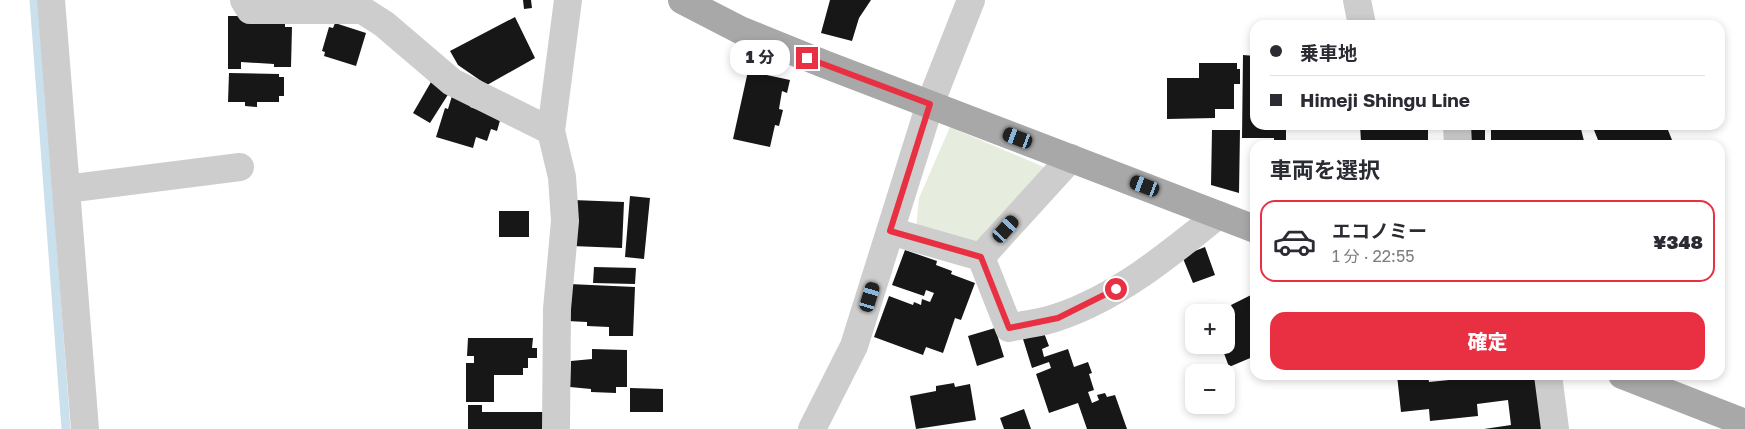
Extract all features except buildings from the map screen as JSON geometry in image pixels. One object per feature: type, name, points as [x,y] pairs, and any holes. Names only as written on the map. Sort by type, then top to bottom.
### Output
[{"type":"main road","points":[[682,0],[740,30],[1250,227]]},
{"type":"main road","points":[[1635,380],[1745,423]]},
{"type":"street","points":[[51,0],[84,429]]},
{"type":"street","points":[[244,0],[250,10],[362,10],[384,24],[452,82],[550,131]]},
{"type":"street","points":[[556,429],[557,309],[565,221],[562,177],[550,131],[568,0]]},
{"type":"street","points":[[812,429],[854,346],[930,104],[971,0]]},
{"type":"street","points":[[1357,0],[1361,20]]},
{"type":"street","points":[[981,257],[1071,158]]},
{"type":"street","points":[[66,189],[240,167]]},
{"type":"street","points":[[981,257],[1009,328],[1058,318],[1100,298],[1163,259],[1218,214]]},
{"type":"street","points":[[890,231],[981,257]]},
{"type":"street","points":[[1549,380],[1555,429]]},
{"type":"green space","points":[[950,127],[1051,170],[976,246],[916,229],[919,198]]},
{"type":"waterway","points":[[34,0],[66,429]]},
{"type":"route","points":[[807,58],[930,104],[890,231],[981,257],[1009,328],[1058,318],[1116,289]]}]
